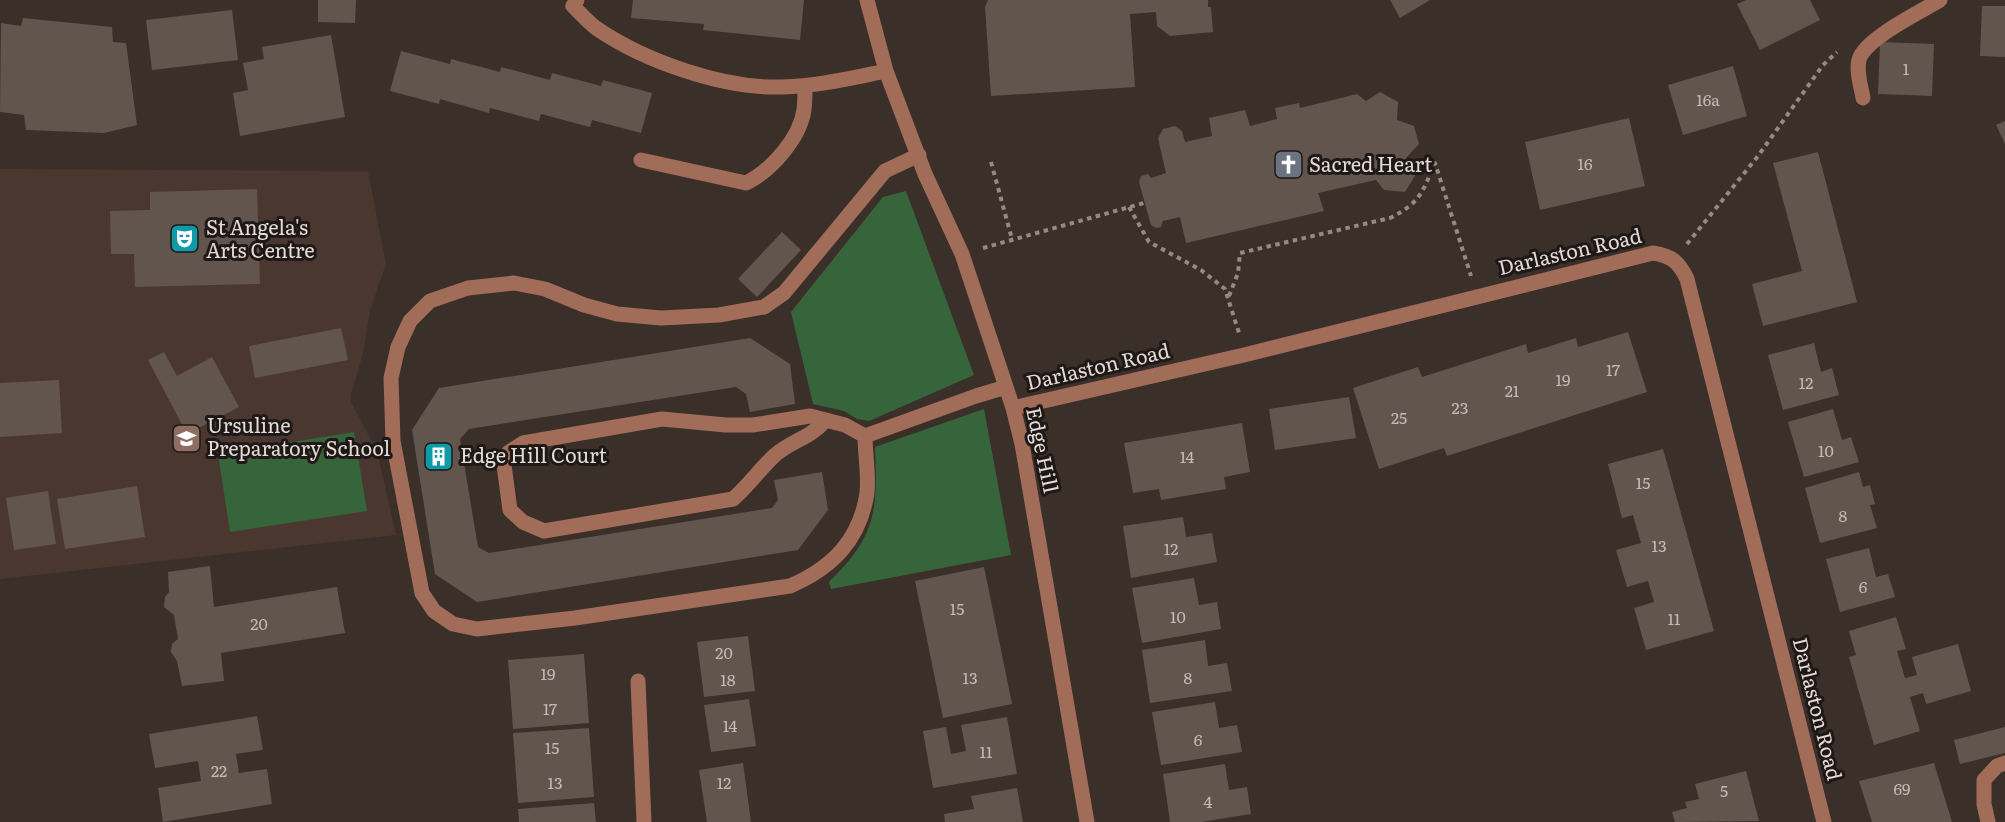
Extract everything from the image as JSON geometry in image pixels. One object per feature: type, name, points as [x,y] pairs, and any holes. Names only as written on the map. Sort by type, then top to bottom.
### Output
[{"type":"street","name":"Edge Hill","points":[[867,0],[886,71],[925,174],[963,254],[1013,408],[1022,444],[1087,822]]},
{"type":"street","points":[[1863,98],[1858,71],[1860,57],[1887,32],[1940,0]]},
{"type":"street","points":[[571,2],[594,27],[640,54],[691,73],[738,83],[779,87],[823,84],[886,71]]},
{"type":"street","points":[[641,160],[747,183],[771,167],[796,133],[804,111],[805,86]]},
{"type":"street","points":[[865,436],[867,492],[858,527],[840,554],[812,576],[790,586],[575,618],[477,629],[453,624],[434,611],[422,593],[393,441],[391,378],[399,347],[410,321],[430,301],[468,288],[514,283],[545,289],[584,305],[617,314],[661,318],[719,315],[764,307],[784,293],[885,171],[919,155]]},
{"type":"street","name":"Darlaston Road","points":[[1013,408],[1244,355],[1653,253],[1675,259],[1687,279],[1824,822]]},
{"type":"street","points":[[825,421],[814,433],[776,455],[733,499],[544,531],[523,522],[510,510],[504,465],[509,452],[523,443],[662,419],[726,425],[753,424],[810,416],[845,425],[865,436],[1006,387]]},
{"type":"street","points":[[638,681],[644,822]]},
{"type":"street","points":[[1989,822],[1984,804],[1984,780],[1997,765],[2005,763]]},
{"type":"path","points":[[1675,259],[1758,156],[1823,64],[1844,47]]},
{"type":"path","points":[[991,162],[1012,239]]},
{"type":"path","points":[[1229,296],[1238,273],[1240,253],[1390,218],[1406,210],[1420,198],[1435,163],[1470,270]]},
{"type":"path","points":[[963,254],[1144,203]]},
{"type":"path","points":[[1129,207],[1149,243],[1201,270],[1225,289],[1237,327]]},
{"type":"shaded area","name":"Ursuline Preparatory School","points":[[0,169],[368,171],[386,264],[370,310],[363,354],[351,394],[351,402],[377,451],[396,535],[0,579]]},
{"type":"green space","points":[[906,191],[974,375],[869,421],[857,419],[844,411],[813,404],[791,312],[883,197]]},
{"type":"green space","points":[[984,409],[1011,555],[831,589],[829,582],[845,566],[865,536],[871,521],[876,489],[875,447]]},
{"type":"green space","points":[[354,432],[367,511],[230,532],[218,454]]},
{"type":"building","points":[[318,0],[356,0],[355,23],[318,22]]},
{"type":"building","points":[[633,0],[804,0],[800,40],[703,30],[704,24],[631,18]]},
{"type":"building","points":[[988,0],[1208,0],[1208,7],[1211,7],[1213,32],[1170,36],[1157,26],[1156,12],[1130,14],[1135,87],[991,96],[985,7]]},
{"type":"building","points":[[1390,0],[1430,0],[1400,18]]},
{"type":"building","points":[[1746,0],[1810,0],[1820,20],[1760,50],[1737,4]]},
{"type":"building","points":[[1982,6],[2005,6],[2005,57],[1980,56]]},
{"type":"building","points":[[232,10],[238,60],[152,70],[146,20]]},
{"type":"building","points":[[23,18],[112,27],[113,42],[126,43],[137,125],[104,133],[26,130],[24,115],[0,112],[1,23],[21,26]]},
{"type":"building","points":[[331,35],[345,117],[240,136],[233,93],[248,90],[243,63],[264,59],[262,47]]},
{"type":"building","points":[[1880,42],[1934,44],[1932,96],[1878,94]]},
{"type":"building","points":[[401,51],[450,64],[451,59],[500,72],[501,67],[550,80],[552,73],[601,86],[603,80],[652,93],[641,133],[592,120],[590,127],[541,114],[539,121],[490,108],[489,113],[440,99],[439,104],[390,91]]},
{"type":"building","points":[[1733,66],[1747,116],[1683,135],[1668,85]]},
{"type":"building","name":"Sacred Heart","points":[[1380,92],[1398,102],[1397,120],[1414,126],[1419,144],[1406,158],[1416,174],[1405,192],[1384,190],[1376,180],[1318,193],[1324,211],[1186,243],[1180,217],[1163,221],[1161,227],[1156,228],[1151,225],[1139,182],[1141,176],[1148,174],[1151,178],[1166,173],[1158,138],[1163,129],[1175,126],[1182,131],[1185,142],[1212,136],[1209,118],[1245,110],[1250,126],[1277,119],[1275,108],[1299,103],[1300,108],[1357,94],[1366,101]]},
{"type":"building","points":[[1629,118],[1645,186],[1540,210],[1525,142]]},
{"type":"building","points":[[2005,121],[2005,144],[1996,125]]},
{"type":"building","points":[[1818,152],[1857,302],[1763,326],[1752,284],[1802,271],[1773,163]]},
{"type":"building","name":"St Angela's Arts Centre","points":[[257,189],[260,284],[135,287],[134,254],[111,254],[110,211],[150,210],[150,192]]},
{"type":"building","points":[[782,232],[801,250],[757,297],[738,279]]},
{"type":"building","points":[[341,328],[348,360],[255,378],[249,346]]},
{"type":"building","points":[[1628,332],[1647,392],[1447,456],[1444,448],[1379,469],[1353,388],[1418,367],[1422,377],[1526,344],[1528,353],[1576,338],[1578,347]]},
{"type":"building","name":"Edge Hill Court","points":[[750,338],[790,364],[795,404],[750,412],[746,394],[736,387],[469,429],[460,439],[478,547],[489,553],[772,508],[778,500],[774,480],[822,472],[828,510],[798,550],[477,602],[435,574],[412,430],[439,388]]},
{"type":"building","points":[[1814,343],[1821,372],[1832,368],[1839,395],[1783,410],[1768,355]]},
{"type":"building","points":[[164,352],[177,376],[212,357],[239,407],[187,434],[148,360]]},
{"type":"building","points":[[59,380],[62,433],[0,437],[0,383]]},
{"type":"building","points":[[1349,397],[1356,438],[1275,450],[1269,409]]},
{"type":"building","points":[[1833,409],[1842,440],[1851,437],[1859,462],[1804,477],[1788,422]]},
{"type":"building","points":[[1242,423],[1250,472],[1224,477],[1226,489],[1161,500],[1159,489],[1133,493],[1124,443]]},
{"type":"building","points":[[1663,449],[1714,631],[1646,650],[1634,608],[1654,602],[1648,581],[1627,587],[1616,550],[1641,543],[1633,515],[1622,518],[1608,464]]},
{"type":"building","points":[[1859,472],[1863,487],[1870,485],[1875,504],[1870,505],[1877,528],[1820,543],[1805,488]]},
{"type":"building","points":[[137,486],[145,537],[65,549],[57,499]]},
{"type":"building","points":[[48,491],[56,544],[14,550],[6,498]]},
{"type":"building","points":[[1183,517],[1186,537],[1212,533],[1217,562],[1131,578],[1123,526]]},
{"type":"building","points":[[1869,548],[1876,577],[1888,574],[1895,597],[1840,612],[1826,559]]},
{"type":"building","points":[[210,566],[214,607],[337,587],[345,633],[221,653],[224,681],[182,686],[177,661],[171,652],[172,644],[178,639],[174,615],[164,607],[165,597],[169,592],[168,572]]},
{"type":"building","points":[[984,567],[1012,704],[943,718],[915,581]]},
{"type":"building","points":[[1194,578],[1199,605],[1217,602],[1221,629],[1142,643],[1132,588]]},
{"type":"building","points":[[1896,617],[1906,649],[1897,651],[1905,678],[1917,675],[1912,657],[1958,644],[1971,691],[1926,704],[1923,693],[1910,697],[1920,731],[1874,745],[1849,657],[1856,655],[1849,631]]},
{"type":"building","points":[[748,636],[755,691],[704,697],[697,642]]},
{"type":"building","points":[[1205,640],[1208,666],[1227,663],[1232,691],[1150,703],[1142,650]]},
{"type":"building","points":[[584,654],[589,723],[513,729],[508,660]]},
{"type":"building","points":[[749,699],[756,746],[711,752],[704,705]]},
{"type":"building","points":[[1215,702],[1219,728],[1237,725],[1242,752],[1161,765],[1152,712]]},
{"type":"building","points":[[257,716],[263,750],[236,754],[239,773],[267,769],[272,804],[163,822],[158,788],[201,781],[198,761],[155,768],[149,734]]},
{"type":"building","points":[[1007,717],[1017,774],[933,788],[923,731],[946,727],[951,754],[966,751],[961,725]]},
{"type":"building","points":[[2005,727],[2005,753],[1960,764],[1954,740]]},
{"type":"building","points":[[589,728],[594,797],[518,803],[513,733]]},
{"type":"building","points":[[743,763],[751,822],[707,822],[699,770]]},
{"type":"building","points":[[1934,763],[1952,822],[1872,822],[1859,781]]},
{"type":"building","points":[[1225,764],[1229,790],[1247,787],[1251,814],[1201,822],[1170,822],[1163,774]]},
{"type":"building","points":[[1746,771],[1759,821],[1675,822],[1672,812],[1687,808],[1685,802],[1699,799],[1695,784]]},
{"type":"building","points":[[1017,788],[1023,822],[945,822],[944,814],[974,809],[971,796]]},
{"type":"building","points":[[594,803],[596,822],[519,822],[518,809]]},
{"type":"place","name":"Sacred Heart","points":[[1288,165]]},
{"type":"place","name":"St Angela's Arts Centre","points":[[185,239]]},
{"type":"place","name":"Ursuline Preparatory School","points":[[186,438]]},
{"type":"place","name":"Edge Hill Court","points":[[439,456]]}]
